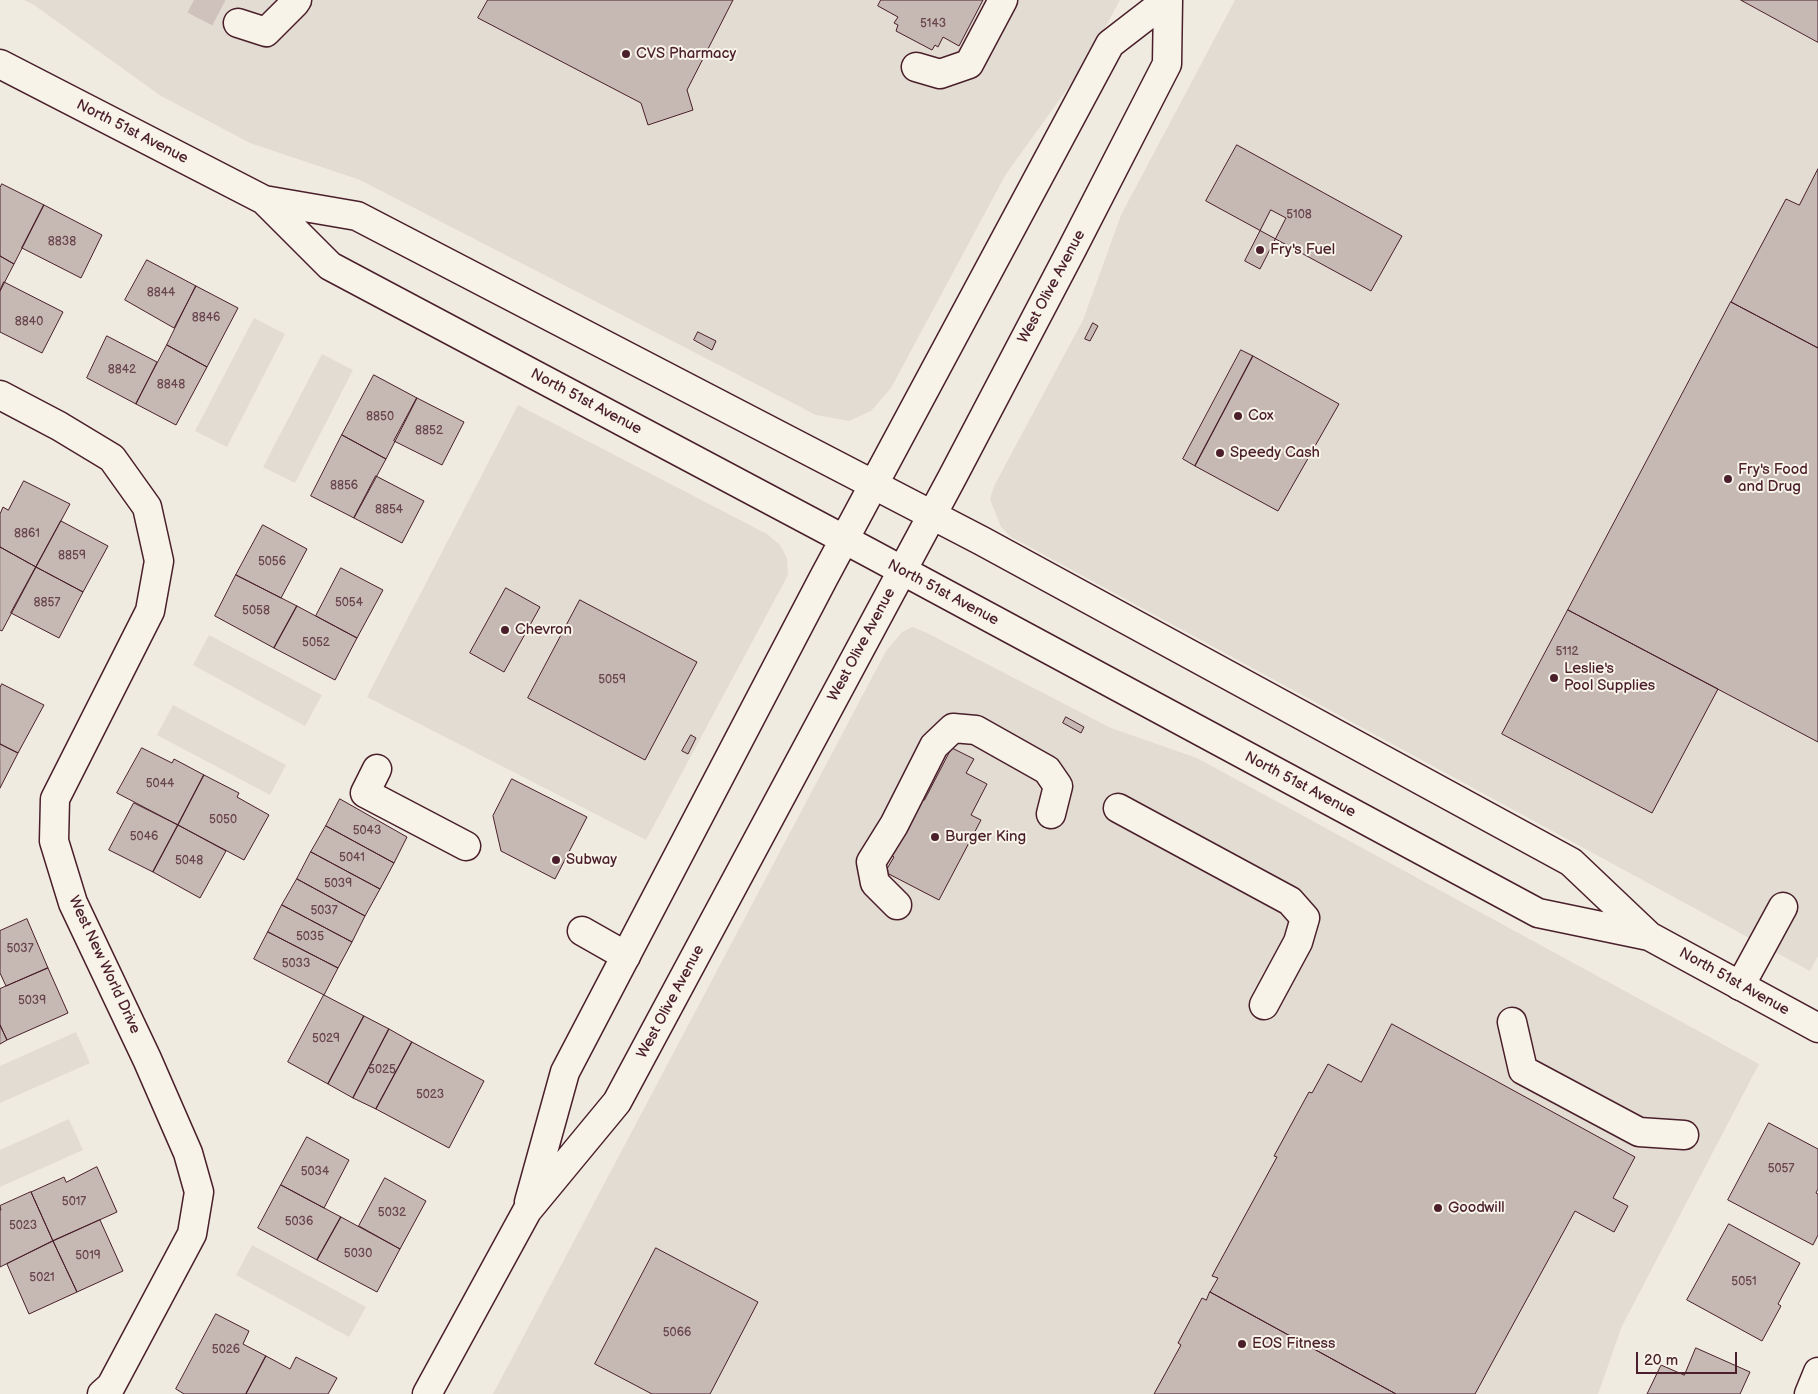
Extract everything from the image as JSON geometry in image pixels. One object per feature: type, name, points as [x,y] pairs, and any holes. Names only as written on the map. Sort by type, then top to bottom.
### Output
[{"type":"main road","points":[[238,23],[266,32],[297,0]]},
{"type":"main road","points":[[916,67],[940,74],[969,64],[1003,0]]},
{"type":"main road","name":"West Olive Avenue","points":[[527,1210],[565,1072],[844,540],[1110,44],[1167,0]]},
{"type":"main road","name":"West Olive Avenue","points":[[428,1394],[527,1210],[617,1102],[902,571],[1072,250],[1167,64],[1167,0]]},
{"type":"main road","name":"North 51st Avenue","points":[[0,64],[264,200],[356,216],[932,514],[1571,862],[1649,936],[1818,1028]]},
{"type":"main road","name":"North 51st Avenue","points":[[264,200],[330,266],[1538,913],[1649,936]]},
{"type":"main road","name":"West New World Drive","points":[[0,395],[59,426],[112,458],[147,507],[159,561],[150,610],[56,799],[54,841],[73,903],[147,1059],[188,1153],[199,1192],[192,1234],[111,1386],[102,1394]]},
{"type":"main road","points":[[897,905],[875,883],[871,862],[894,825],[934,746],[952,728],[976,730],[1047,770],[1058,786],[1051,814]]},
{"type":"main road","points":[[377,769],[365,794],[466,846]]},
{"type":"main road","points":[[1118,808],[1290,901],[1305,918],[1298,942],[1264,1005]]},
{"type":"main road","points":[[1740,986],[1783,907]]},
{"type":"main road","points":[[582,930],[626,956]]},
{"type":"main road","points":[[1512,1022],[1523,1070],[1640,1132],[1684,1135]]},
{"type":"main road","points":[[1809,1394],[1818,1372]]},
{"type":"shaded area","points":[[24,0],[1120,0],[1086,63],[1006,174],[891,388],[871,411],[849,421],[816,415],[360,180],[250,143],[161,96],[34,5]]},
{"type":"shaded area","points":[[1235,0],[1818,0],[1818,956],[1810,971],[1011,537],[1001,527],[990,499],[994,486],[1083,320],[1121,215]]},
{"type":"shaded area","points":[[254,318],[285,334],[227,447],[195,431]]},
{"type":"shaded area","points":[[322,354],[353,370],[295,483],[263,467]]},
{"type":"shaded area","points":[[518,405],[767,534],[780,545],[787,558],[788,575],[646,840],[367,697]]},
{"type":"shaded area","points":[[912,627],[1111,728],[1197,758],[1759,1064],[1622,1326],[1598,1394],[493,1394],[886,651],[902,632]]},
{"type":"shaded area","points":[[209,635],[322,695],[305,726],[193,665]]},
{"type":"shaded area","points":[[173,705],[286,765],[270,795],[157,735]]},
{"type":"shaded area","points":[[76,1032],[90,1063],[0,1103],[0,1066]]},
{"type":"shaded area","points":[[69,1119],[83,1150],[0,1187],[0,1150]]},
{"type":"shaded area","points":[[252,1245],[366,1307],[349,1337],[236,1275]]},
{"type":"building","name":"CVS Pharmacy","points":[[488,0],[733,0],[687,90],[693,110],[648,125],[641,103],[478,18]]},
{"type":"building","points":[[881,0],[983,0],[959,46],[943,37],[938,47],[935,45],[932,50],[896,31],[898,25],[894,23],[898,17],[878,6]]},
{"type":"building","points":[[1741,0],[1818,0],[1818,42]]},
{"type":"building","name":"Fry's Fuel","points":[[1237,145],[1402,236],[1371,291],[1206,201]]},
{"type":"building","points":[[1818,169],[1818,348],[1731,302],[1786,199],[1799,205]]},
{"type":"building","points":[[2,184],[44,205],[14,264],[0,256],[0,188]]},
{"type":"building","points":[[44,205],[102,235],[81,278],[22,248]]},
{"type":"building","name":"Fry's Fuel","points":[[1271,210],[1286,218],[1260,269],[1245,261]]},
{"type":"building","points":[[0,256],[14,264],[0,291]]},
{"type":"building","points":[[147,260],[196,286],[174,328],[125,300]]},
{"type":"building","points":[[4,282],[63,312],[42,353],[0,332],[0,291]]},
{"type":"building","points":[[196,286],[238,308],[207,367],[167,345]]},
{"type":"building","name":"Fry's Food and Drug","points":[[1731,302],[1818,348],[1818,742],[1568,610]]},
{"type":"building","points":[[1093,323],[1098,326],[1090,341],[1085,339]]},
{"type":"building","points":[[698,332],[716,341],[712,350],[694,340]]},
{"type":"building","points":[[107,336],[157,362],[136,404],[87,378]]},
{"type":"building","points":[[167,345],[207,367],[176,425],[136,404]]},
{"type":"building","points":[[1241,350],[1253,356],[1195,466],[1183,459]]},
{"type":"building","points":[[1253,356],[1339,404],[1278,511],[1195,466]]},
{"type":"building","points":[[374,375],[417,398],[386,459],[342,435]]},
{"type":"building","points":[[417,398],[464,422],[442,465],[394,441]]},
{"type":"building","points":[[342,435],[386,459],[354,518],[311,496]]},
{"type":"building","points":[[376,476],[424,501],[402,543],[354,518]]},
{"type":"building","points":[[24,481],[70,504],[36,567],[0,547],[0,514],[3,507],[8,510]]},
{"type":"building","points":[[61,521],[108,546],[83,592],[36,567]]},
{"type":"building","points":[[263,525],[307,549],[281,598],[236,575]]},
{"type":"building","points":[[0,547],[36,567],[2,631],[0,630]]},
{"type":"building","points":[[36,567],[83,592],[59,638],[11,613]]},
{"type":"building","points":[[341,568],[383,590],[357,638],[316,616]]},
{"type":"building","points":[[236,575],[297,606],[274,648],[215,616]]},
{"type":"building","name":"Chevron","points":[[506,588],[540,607],[504,672],[470,653]]},
{"type":"building","name":"Chevron","points":[[580,600],[697,662],[645,760],[528,698]]},
{"type":"building","points":[[297,606],[357,638],[335,680],[274,648]]},
{"type":"building","points":[[1568,610],[1718,689],[1652,813],[1502,734]]},
{"type":"building","points":[[2,684],[44,705],[18,753],[0,744],[0,688]]},
{"type":"building","points":[[1066,717],[1084,727],[1081,733],[1063,723]]},
{"type":"building","points":[[691,735],[696,738],[688,754],[682,751]]},
{"type":"building","points":[[0,744],[18,753],[0,788]]},
{"type":"building","points":[[142,748],[172,763],[174,759],[204,775],[178,825],[117,793]]},
{"type":"building","name":"Burger King","points":[[952,748],[974,759],[966,773],[987,784],[971,815],[981,820],[939,900],[885,872],[894,857],[889,854],[919,798],[924,800]]},
{"type":"building","points":[[204,775],[239,793],[237,797],[269,815],[244,860],[178,825]]},
{"type":"building","points":[[512,779],[587,817],[555,879],[501,851],[493,816]]},
{"type":"building","points":[[340,799],[407,837],[394,863],[326,826]]},
{"type":"building","points":[[134,803],[178,825],[153,872],[109,850]]},
{"type":"building","points":[[178,825],[226,851],[200,898],[153,872]]},
{"type":"building","points":[[326,826],[394,863],[380,889],[311,852]]},
{"type":"building","points":[[311,852],[380,889],[365,916],[297,879]]},
{"type":"building","points":[[297,879],[365,916],[352,942],[282,905]]},
{"type":"building","points":[[282,905],[352,942],[338,968],[268,932]]},
{"type":"building","points":[[27,919],[48,968],[6,986],[0,973],[0,931]]},
{"type":"building","points":[[268,932],[338,968],[324,995],[254,959]]},
{"type":"building","points":[[48,968],[68,1013],[7,1040],[0,1025],[0,989]]},
{"type":"building","points":[[324,995],[364,1016],[328,1084],[288,1062]]},
{"type":"building","points":[[364,1016],[389,1029],[353,1098],[328,1084]]},
{"type":"building","name":"Goodwill","points":[[1392,1024],[1635,1157],[1613,1198],[1628,1206],[1614,1232],[1575,1211],[1475,1394],[1396,1394],[1210,1292],[1218,1278],[1212,1276],[1277,1157],[1274,1156],[1309,1092],[1312,1093],[1328,1064],[1361,1082]]},
{"type":"building","points":[[0,1025],[7,1040],[0,1044]]},
{"type":"building","points":[[389,1029],[412,1042],[376,1109],[353,1098]]},
{"type":"building","points":[[412,1042],[484,1081],[449,1148],[376,1109]]},
{"type":"building","points":[[1769,1123],[1818,1149],[1818,1189],[1816,1193],[1818,1194],[1818,1235],[1813,1245],[1728,1200]]},
{"type":"building","points":[[307,1137],[349,1160],[324,1208],[281,1185]]},
{"type":"building","points":[[97,1167],[117,1212],[53,1241],[31,1192],[64,1177],[66,1182]]},
{"type":"building","points":[[385,1178],[426,1201],[400,1249],[359,1226]]},
{"type":"building","points":[[281,1185],[341,1217],[317,1260],[258,1228]]},
{"type":"building","points":[[31,1192],[53,1241],[0,1267],[0,1206]]},
{"type":"building","points":[[341,1217],[400,1249],[377,1292],[317,1260]]},
{"type":"building","points":[[100,1220],[123,1271],[77,1292],[53,1241]]},
{"type":"building","points":[[1729,1224],[1800,1263],[1778,1304],[1781,1306],[1762,1341],[1687,1300]]},
{"type":"building","points":[[53,1241],[77,1292],[29,1314],[7,1264]]},
{"type":"building","points":[[656,1248],[758,1302],[710,1394],[652,1394],[595,1364]]},
{"type":"building","name":"EOS Fitness","points":[[1210,1292],[1396,1394],[1154,1394],[1181,1345],[1178,1343],[1202,1298],[1206,1300]]},
{"type":"building","points":[[216,1314],[249,1331],[243,1344],[266,1356],[246,1394],[184,1394],[176,1389]]},
{"type":"building","points":[[1696,1348],[1750,1372],[1740,1394],[1647,1394],[1661,1365],[1684,1375]]},
{"type":"building","points":[[266,1356],[290,1369],[296,1357],[337,1378],[328,1394],[246,1394]]},
{"type":"tunnel","points":[[194,0],[238,23]]},
{"type":"place","name":"CVS Pharmacy","points":[[626,54]]},
{"type":"place","name":"Fry's Fuel","points":[[1260,250]]},
{"type":"place","name":"Cox","points":[[1238,416]]},
{"type":"place","name":"Speedy Cash","points":[[1220,453]]},
{"type":"place","name":"Fry's Food and Drug","points":[[1728,479]]},
{"type":"place","name":"Chevron","points":[[505,630]]},
{"type":"place","name":"Leslie's Pool Supplies","points":[[1554,678]]},
{"type":"place","name":"Burger King","points":[[935,837]]},
{"type":"place","name":"Subway","points":[[556,860]]},
{"type":"place","name":"Goodwill","points":[[1438,1208]]},
{"type":"place","name":"EOS Fitness","points":[[1242,1344]]}]
